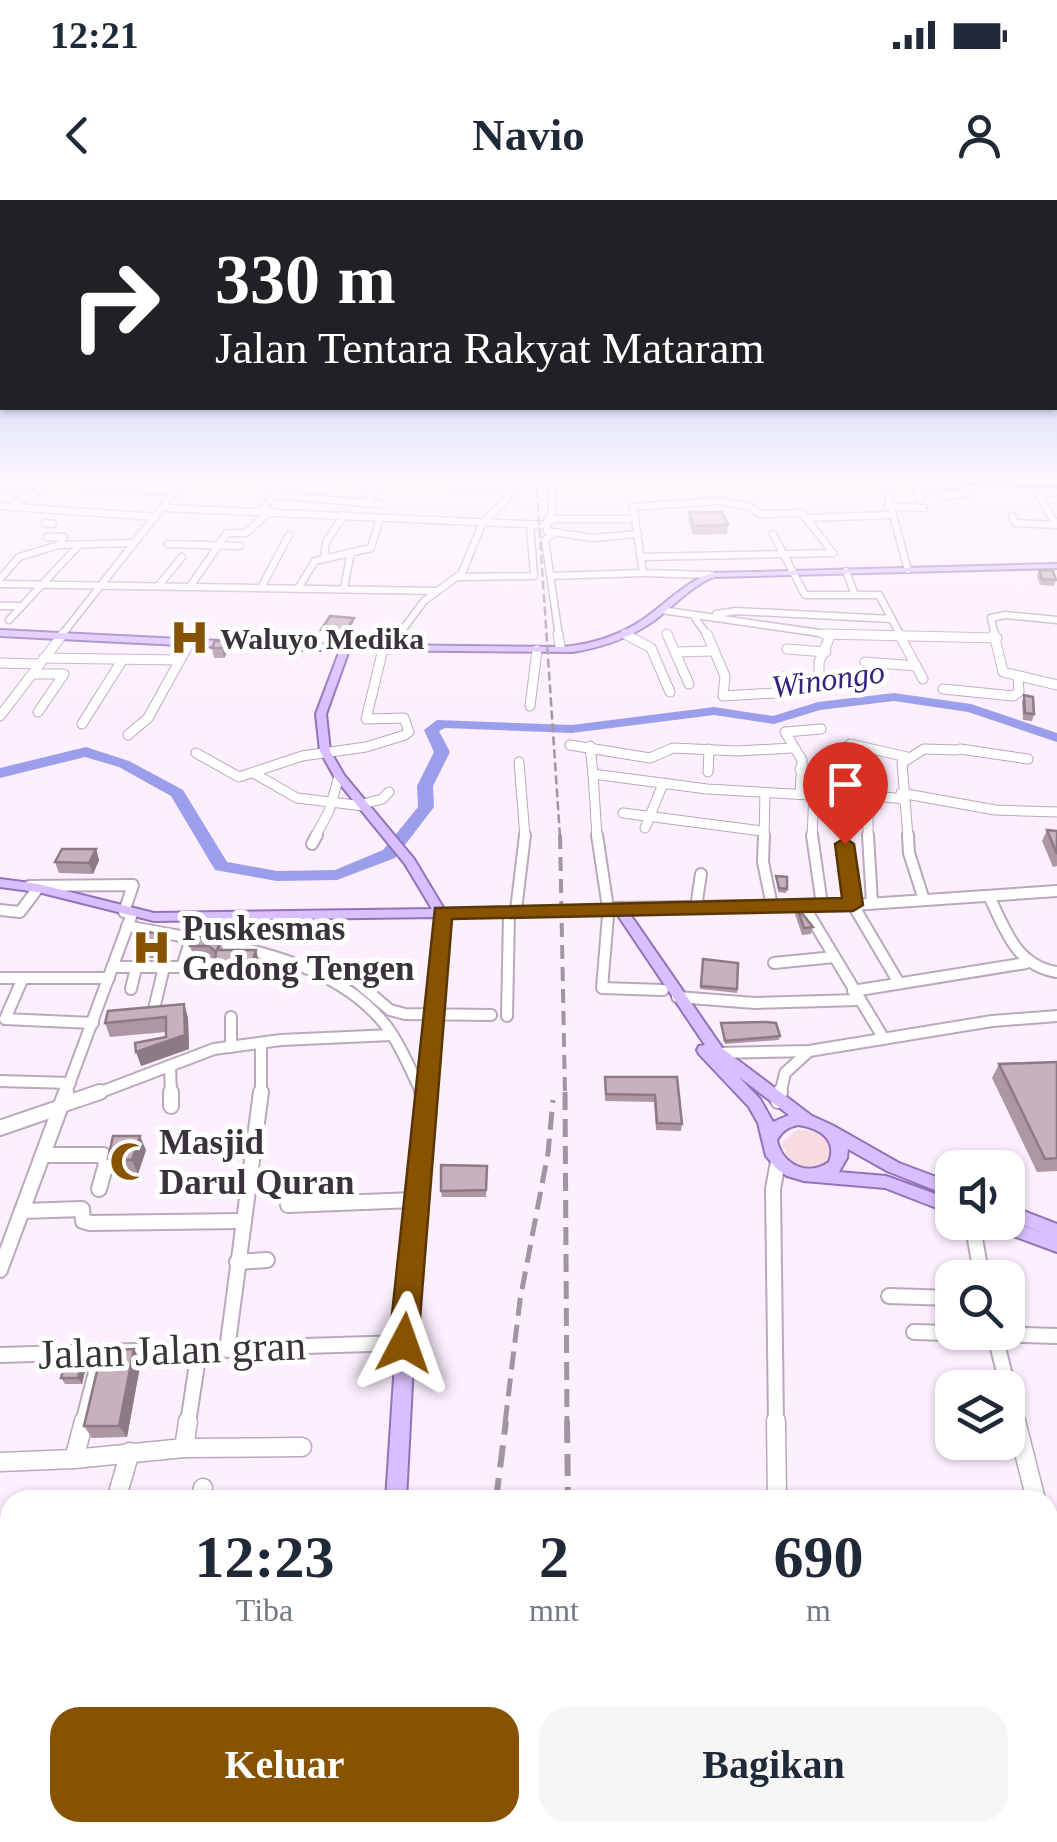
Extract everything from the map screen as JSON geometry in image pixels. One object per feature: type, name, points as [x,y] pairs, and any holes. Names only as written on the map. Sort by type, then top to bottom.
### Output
[{"type":"main road","points":[[0,634],[346,649],[584,648],[623,635],[690,585],[712,575],[1057,566]]},
{"type":"main road","points":[[444,649],[605,642]]},
{"type":"main road","points":[[346,649],[321,714],[326,751],[339,776],[409,860],[438,915],[434,1012],[414,1200],[397,1490]]},
{"type":"main road","points":[[0,883],[34,887],[128,917],[621,910],[701,1046],[758,1108],[778,1162],[799,1175],[886,1182],[935,1201]]},
{"type":"main road","points":[[609,911],[718,1053],[806,1120],[893,1168],[935,1184]]},
{"type":"main road","points":[[769,1142],[771,1134],[785,1122],[806,1120]]},
{"type":"main road","points":[[811,1176],[823,1175],[840,1163],[842,1154],[835,1135]]},
{"type":"main road","points":[[1025,1219],[1057,1231]]},
{"type":"main road","points":[[1025,1233],[1057,1245]]},
{"type":"street","points":[[0,581],[19,557],[30,554]]},
{"type":"street","points":[[9,620],[71,554]]},
{"type":"street","points":[[0,716],[125,554]]},
{"type":"street","points":[[191,585],[213,554]]},
{"type":"street","points":[[262,586],[279,554]]},
{"type":"street","points":[[324,558],[325,554]]},
{"type":"street","points":[[299,587],[312,563],[344,554]]},
{"type":"street","points":[[344,588],[351,554]]},
{"type":"street","points":[[459,577],[469,554]]},
{"type":"street","points":[[196,753],[233,776],[255,774],[326,751],[366,748],[408,732],[406,721],[400,717],[366,719],[386,649],[436,590],[459,577],[534,576],[532,554]]},
{"type":"street","points":[[548,554],[560,646]]},
{"type":"street","points":[[641,554],[643,574]]},
{"type":"street","points":[[783,554],[806,595],[875,594],[923,679]]},
{"type":"street","points":[[642,558],[802,554]]},
{"type":"street","points":[[903,554],[908,570]]},
{"type":"street","points":[[738,556],[745,572]]},
{"type":"street","points":[[159,585],[182,557]]},
{"type":"street","points":[[846,571],[856,594]]},
{"type":"street","points":[[551,576],[712,575]]},
{"type":"street","points":[[0,581],[43,585],[436,590]]},
{"type":"street","points":[[841,595],[836,600],[866,664],[916,666]]},
{"type":"street","points":[[0,606],[22,606]]},
{"type":"street","points":[[661,610],[854,637],[997,638]]},
{"type":"street","points":[[696,616],[736,611],[891,619]]},
{"type":"street","points":[[800,613],[804,630]]},
{"type":"street","points":[[696,616],[725,676],[722,694],[776,692],[783,687],[783,677],[819,678]]},
{"type":"street","points":[[1056,618],[992,616],[1003,672],[1057,684]]},
{"type":"street","points":[[730,621],[730,633]]},
{"type":"street","points":[[667,634],[689,684]]},
{"type":"street","points":[[819,678],[819,662],[831,634]]},
{"type":"street","points":[[623,635],[651,648],[670,692]]},
{"type":"street","points":[[128,735],[148,718],[190,642]]},
{"type":"street","points":[[787,649],[826,652]]},
{"type":"street","points":[[530,706],[537,679],[537,650]]},
{"type":"street","points":[[675,652],[712,651]]},
{"type":"street","points":[[38,712],[74,659]]},
{"type":"street","points":[[82,724],[123,659]]},
{"type":"street","points":[[0,663],[178,660]]},
{"type":"street","points":[[787,670],[819,678]]},
{"type":"street","points":[[33,674],[64,674]]},
{"type":"street","points":[[943,689],[1013,696],[1019,692],[1018,678]]},
{"type":"street","points":[[800,794],[802,760],[792,748],[786,730],[821,729]]},
{"type":"street","points":[[850,744],[907,756],[927,749],[1028,759]]},
{"type":"street","points":[[570,745],[650,758],[674,748],[792,748]]},
{"type":"street","points":[[590,746],[599,860],[609,911],[602,988],[756,1003],[855,996],[899,983],[1026,963]]},
{"type":"street","points":[[708,772],[709,749]]},
{"type":"street","points":[[907,756],[902,763],[902,796],[910,858],[924,900]]},
{"type":"street","points":[[508,1016],[513,912],[525,876],[519,762]]},
{"type":"street","points":[[800,769],[866,772],[872,903]]},
{"type":"street","points":[[255,774],[276,782],[292,796],[329,803],[365,807],[389,792]]},
{"type":"street","points":[[593,774],[765,794],[772,790],[902,796],[995,810],[1057,812]]},
{"type":"street","points":[[312,844],[329,811],[339,776]]},
{"type":"street","points":[[646,822],[662,784]]},
{"type":"street","points":[[508,787],[522,786]]},
{"type":"street","points":[[765,794],[762,831],[772,906]]},
{"type":"street","points":[[814,794],[812,847],[822,905]]},
{"type":"street","points":[[623,812],[646,822],[762,831]]},
{"type":"street","points":[[845,844],[853,905],[899,983]]},
{"type":"street","points":[[696,907],[701,874]]},
{"type":"street","points":[[0,910],[20,912],[34,887],[66,883],[135,886],[111,972],[0,1270]]},
{"type":"street","points":[[609,911],[853,905],[1057,892]]},
{"type":"street","points":[[989,896],[1026,963],[1040,972],[1057,972]]},
{"type":"street","points":[[804,906],[884,1039]]},
{"type":"street","points":[[630,921],[645,911],[664,908]]},
{"type":"street","points":[[128,917],[190,939],[242,948],[310,971],[376,1015],[392,1035],[426,1100]]},
{"type":"street","points":[[182,968],[190,939]]},
{"type":"street","points":[[774,964],[834,957]]},
{"type":"street","points":[[154,1009],[164,967]]},
{"type":"street","points":[[0,978],[211,967]]},
{"type":"street","points":[[131,989],[136,968]]},
{"type":"street","points":[[23,978],[5,1020],[92,1023]]},
{"type":"street","points":[[357,982],[390,1010],[405,1014],[490,1016]]},
{"type":"street","points":[[718,1053],[808,1050],[1057,1016]]},
{"type":"street","points":[[231,1017],[231,1047]]},
{"type":"street","points":[[0,1128],[105,1093],[212,1050],[392,1035]]},
{"type":"street","points":[[227,1350],[263,1077],[261,1043]]},
{"type":"street","points":[[778,1100],[785,1074],[808,1050]]},
{"type":"street","points":[[170,1066],[171,1106]]},
{"type":"street","points":[[0,1080],[70,1083]]},
{"type":"street","points":[[42,1155],[103,1155],[106,1164],[99,1189]]},
{"type":"street","points":[[776,1490],[773,1189],[778,1162]]},
{"type":"street","points":[[288,1205],[414,1200]]},
{"type":"street","points":[[22,1211],[82,1209],[82,1220],[90,1222],[241,1221]]},
{"type":"street","points":[[237,1262],[267,1260]]},
{"type":"street","points":[[888,1296],[935,1297]]},
{"type":"street","points":[[914,1332],[935,1333]]},
{"type":"street","points":[[1025,1335],[1057,1336]]},
{"type":"street","name":"Jalan Jalan gran","points":[[0,1355],[404,1343]]},
{"type":"street","points":[[998,1350],[1033,1490]]},
{"type":"street","points":[[184,1448],[199,1351]]},
{"type":"street","points":[[74,1458],[100,1353]]},
{"type":"street","points":[[0,1462],[184,1448],[302,1447]]},
{"type":"street","points":[[119,1490],[130,1452]]},
{"type":"shaded area","points":[[797,1130],[813,1131],[826,1139],[832,1149],[828,1164],[809,1169],[788,1159],[782,1142]]},
{"type":"building","points":[[1039,570],[1053,571],[1056,580],[1042,579]]},
{"type":"building","points":[[330,616],[354,618],[345,632],[321,630]]},
{"type":"building","points":[[215,641],[226,641],[222,648],[212,648]]},
{"type":"building","points":[[1024,695],[1033,697],[1034,714],[1025,713]]},
{"type":"building","points":[[1047,830],[1057,831],[1057,854]]},
{"type":"building","points":[[62,849],[96,849],[89,863],[55,862]]},
{"type":"building","points":[[776,876],[787,877],[787,889],[779,888]]},
{"type":"building","points":[[797,907],[813,927],[804,928]]},
{"type":"building","points":[[142,931],[165,935],[160,951],[134,951]]},
{"type":"building","points":[[194,936],[220,941],[217,950],[256,950],[251,966],[206,965],[215,960],[216,952],[209,946],[190,946]]},
{"type":"building","points":[[703,959],[738,963],[737,989],[701,986]]},
{"type":"building","points":[[184,1004],[185,1035],[136,1052],[135,1043],[166,1037],[166,1017],[105,1023],[108,1011]]},
{"type":"building","points":[[721,1023],[776,1023],[780,1036],[725,1041]]},
{"type":"building","points":[[1057,1062],[1057,1158],[1045,1159],[999,1064]]},
{"type":"building","points":[[605,1077],[677,1077],[682,1124],[657,1123],[655,1095],[606,1094]]},
{"type":"building","points":[[113,1136],[140,1136],[132,1160],[108,1159]]},
{"type":"building","points":[[441,1165],[487,1166],[486,1190],[441,1191]]},
{"type":"building","points":[[134,1349],[119,1426],[84,1426],[102,1350]]},
{"type":"building","points":[[67,1357],[83,1357],[78,1378],[61,1378]]},
{"type":"waterway","name":"Winongo","points":[[0,773],[86,752],[124,764],[177,793],[221,866],[277,876],[337,875],[389,854],[426,807],[425,786],[442,752],[431,730],[442,723],[572,729],[714,711],[774,720],[818,706],[894,697],[971,708],[1057,738]]},
{"type":"railway","points":[[541,554],[560,837]]},
{"type":"railway","points":[[560,835],[565,1095]]},
{"type":"railway","points":[[565,1092],[567,1423]]},
{"type":"railway","points":[[505,1423],[520,1300],[548,1153],[553,1100]]},
{"type":"railway","points":[[497,1490],[506,1421]]},
{"type":"railway","points":[[567,1421],[568,1490]]},
{"type":"place","name":"Waluyo Medika","points":[[190,638]]},
{"type":"place","name":"Puskesmas Gedong Tengen","points":[[152,948]]},
{"type":"place","name":"Masjid Darul Quran","points":[[129,1162]]},
{"type":"route","points":[[404,1343],[442,912],[853,905],[845,844]]}]
